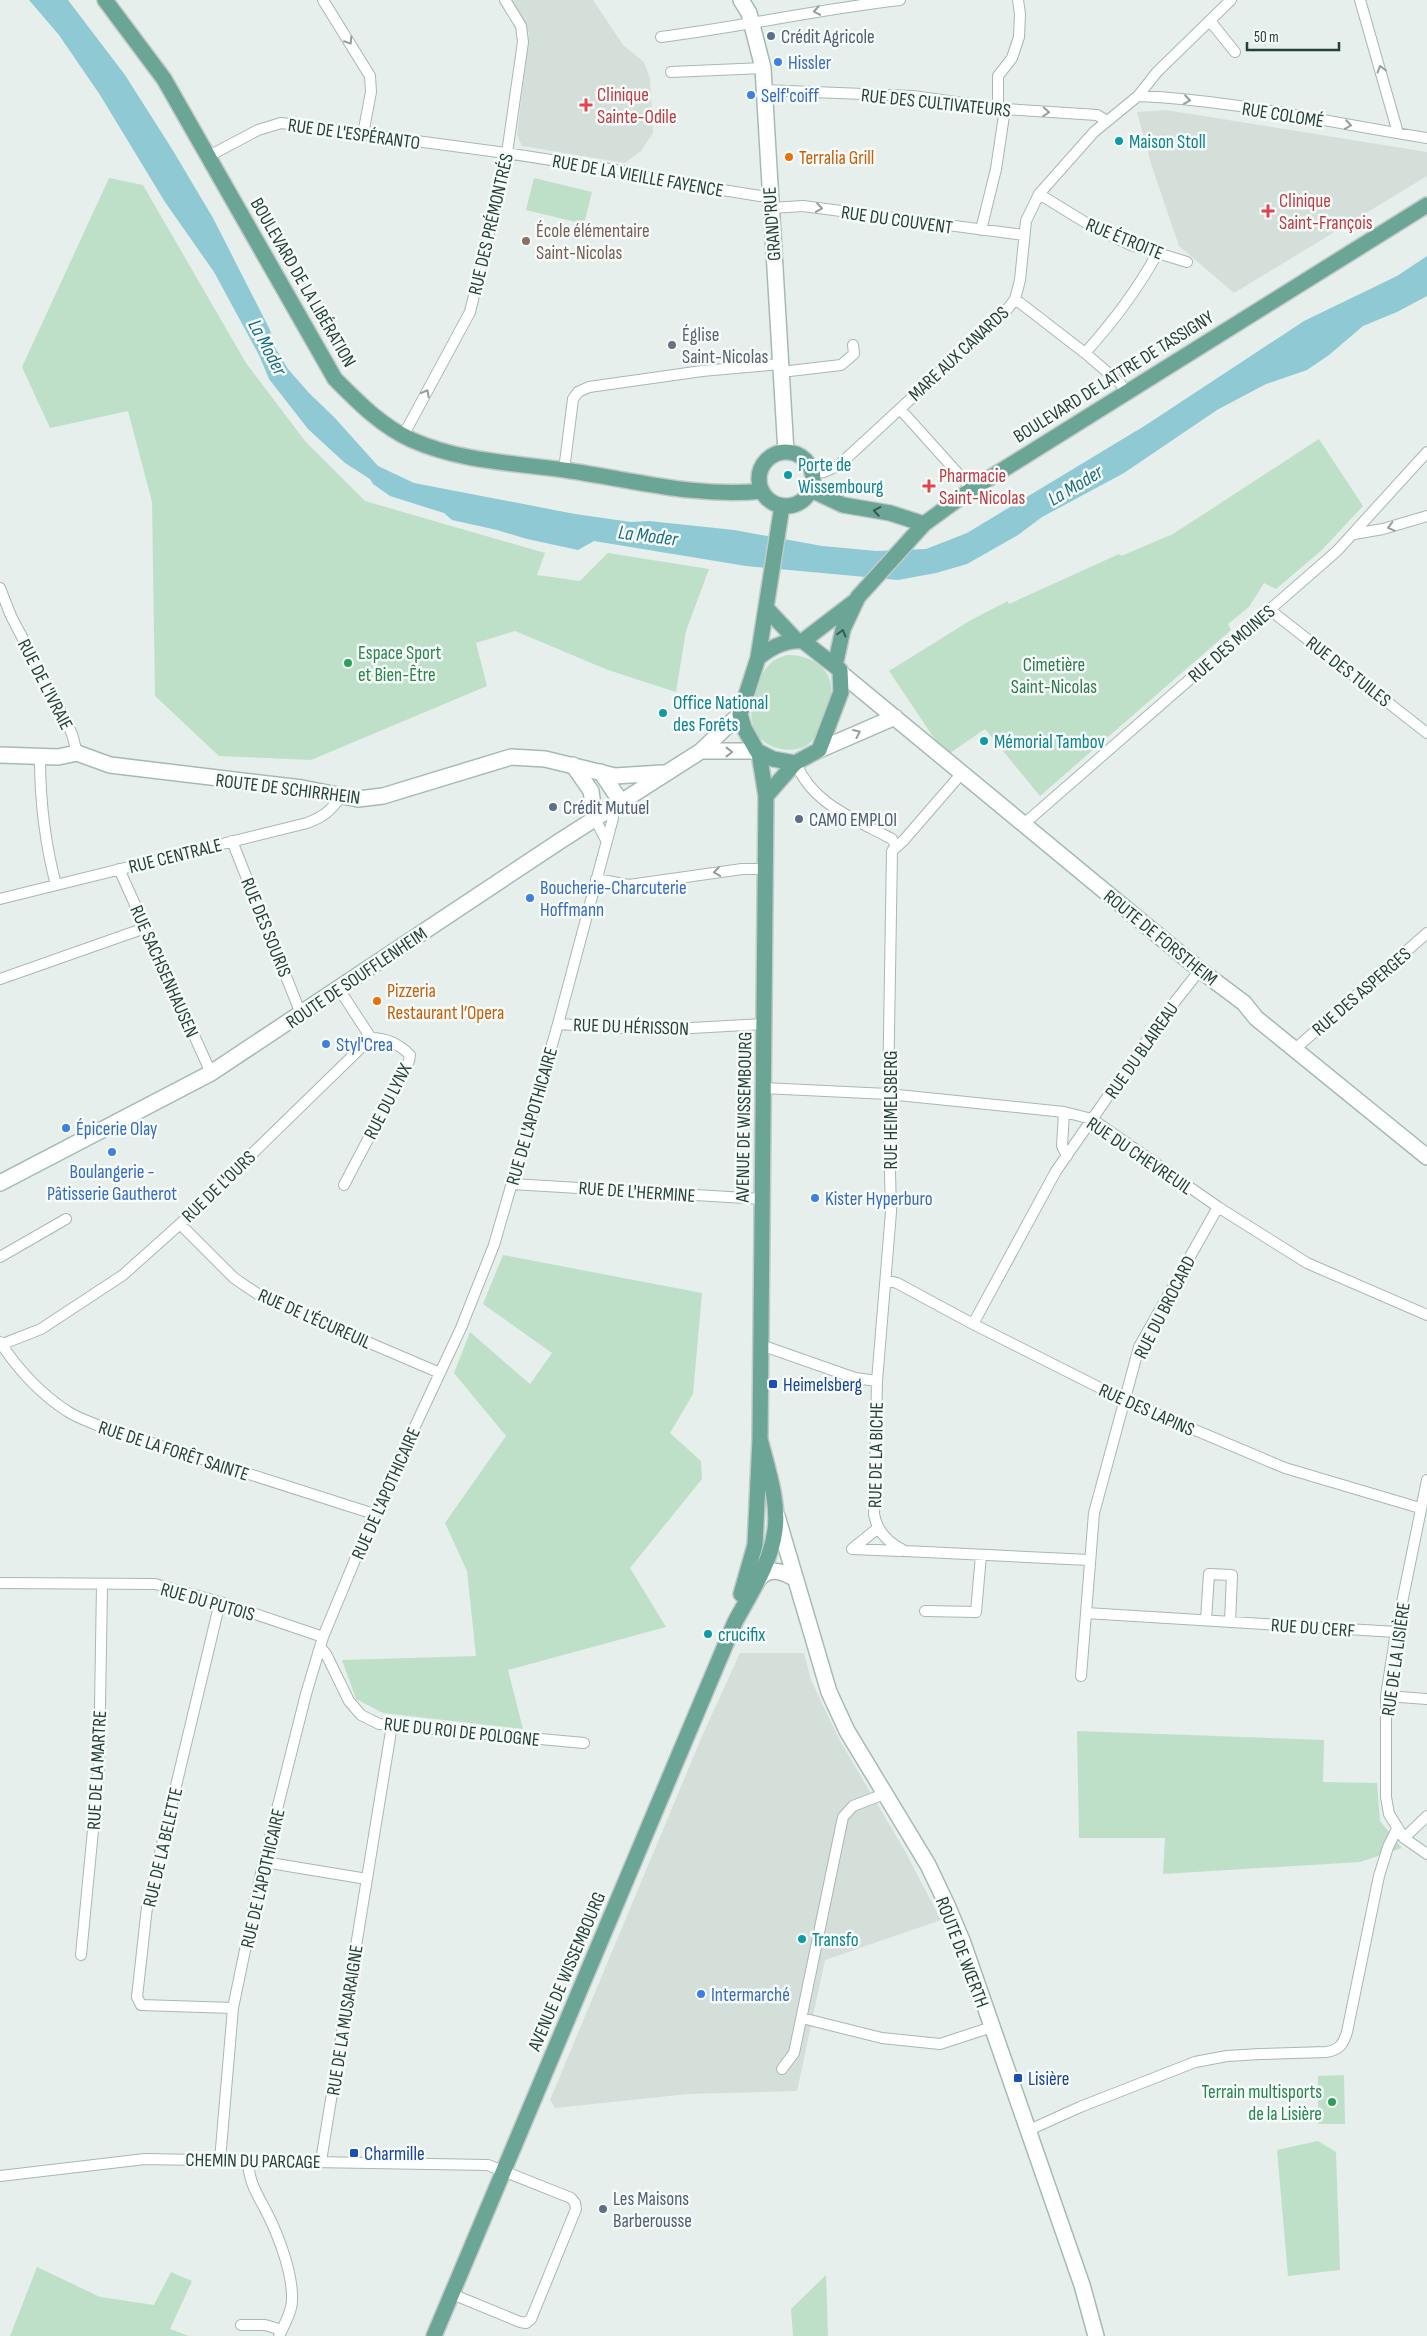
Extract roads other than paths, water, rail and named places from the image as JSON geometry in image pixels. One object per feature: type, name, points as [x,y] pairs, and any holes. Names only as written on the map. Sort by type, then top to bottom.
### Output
[{"type":"main road","name":"BOULEVARD DE LA LIBÉRATION","points":[[105,0],[164,79],[335,379],[368,412],[403,436],[467,458],[564,470],[717,493],[762,490]]},
{"type":"main road","name":"BOULEVARD DE LATTRE DE TASSIGNY","points":[[856,599],[924,524],[972,489],[1427,204]]},
{"type":"main road","points":[[786,452],[803,458],[813,473],[811,490],[799,503],[782,506],[774,503],[762,490],[760,473],[763,465],[777,454],[786,452]]},
{"type":"main road","points":[[811,490],[843,505],[890,513],[924,524]]},
{"type":"main road","points":[[782,506],[758,658],[740,714],[744,728],[758,752],[779,760],[795,763]]},
{"type":"main road","points":[[758,658],[782,643],[799,640],[856,599]]},
{"type":"main road","points":[[766,796],[795,763],[819,750],[842,692],[838,670],[843,629],[856,599]]},
{"type":"main road","points":[[766,608],[799,640],[838,670]]},
{"type":"main road","name":"AVENUE DE WISSEMBOURG","points":[[735,1622],[755,1545],[760,1439],[766,796],[758,752]]},
{"type":"main road","name":"AVENUE DE WISSEMBOURG","points":[[434,2336],[505,2172],[735,1622],[755,1585],[775,1530],[776,1512],[760,1439]]},
{"type":"main road","name":"AVENUE DE WISSEMBOURG","points":[[757,1488],[767,1549]]},
{"type":"street","points":[[323,0],[370,76],[370,92],[363,134]]},
{"type":"street","name":"RUE DES PRÉMONTRÉS","points":[[403,436],[470,312],[505,167],[523,42],[521,26],[505,0]]},
{"type":"street","name":"GRAND'RUE","points":[[741,0],[752,24],[763,68],[786,452]]},
{"type":"street","points":[[661,37],[752,24],[847,6],[900,0]]},
{"type":"street","points":[[982,230],[996,169],[1001,109],[998,76],[1012,58],[1019,37],[1020,14],[1018,0]]},
{"type":"street","name":"MARE AUX CANARDS","points":[[813,473],[824,472],[838,466],[1006,311],[1015,299],[1020,280],[1026,221],[1039,194],[1107,120],[1138,96],[1157,72],[1231,0]]},
{"type":"street","points":[[1360,0],[1398,133]]},
{"type":"street","points":[[1210,21],[1235,52]]},
{"type":"street","points":[[671,72],[763,68]]},
{"type":"street","name":"RUE DES CULTIVATEURS","points":[[764,90],[913,96],[1001,109],[1097,115],[1107,120]]},
{"type":"street","name":"RUE COLOMÉ","points":[[1138,96],[1170,98],[1276,113],[1427,138]]},
{"type":"street","name":"RUE DE L'ESPÉRANTO","points":[[209,156],[258,130],[281,123],[506,153]]},
{"type":"street","name":"RUE DE LA VIEILLE FAYENCE","points":[[506,153],[750,194],[770,202]]},
{"type":"street","name":"RUE ÉTROITE","points":[[1039,194],[1096,229],[1131,245],[1187,262]]},
{"type":"street","name":"RUE DU COUVENT","points":[[770,202],[1024,235]]},
{"type":"street","points":[[1085,354],[1141,284],[1158,252]]},
{"type":"street","points":[[1015,299],[1085,354],[1120,384],[1126,392]]},
{"type":"street","points":[[564,470],[572,399],[578,392],[590,386],[702,371],[841,365],[854,354],[853,345]]},
{"type":"street","points":[[900,409],[972,489]]},
{"type":"street","name":"RUE DES MOINES","points":[[1024,823],[1270,610],[1354,534],[1427,452]]},
{"type":"street","points":[[1354,534],[1383,529],[1427,516]]},
{"type":"street","name":"RUE DE L'IVRAIE","points":[[0,588],[10,616],[72,734],[77,753]]},
{"type":"street","name":"RUE DES TUILES","points":[[1270,610],[1427,733]]},
{"type":"street","name":"ROUTE DE FORSTHEIM","points":[[838,670],[1200,970],[1244,1003],[1256,1018],[1427,1157]]},
{"type":"street","name":"ROUTE DE SOUFFLENHEIM","points":[[0,1183],[211,1073],[666,772],[701,751],[740,714]]},
{"type":"street","points":[[819,750],[895,717]]},
{"type":"street","points":[[701,751],[758,752]]},
{"type":"street","name":"ROUTE DE SCHIRRHEIN","points":[[0,755],[40,758],[77,753],[110,764],[302,788],[340,797],[358,799],[383,796],[511,757],[545,759],[615,776],[666,772]]},
{"type":"street","points":[[40,758],[44,828],[56,885]]},
{"type":"street","points":[[795,763],[805,782],[822,801],[892,839],[896,846],[904,840],[962,773]]},
{"type":"street","points":[[573,765],[591,791],[595,819],[606,840]]},
{"type":"street","points":[[601,772],[616,806]]},
{"type":"street","name":"RUE CENTRALE","points":[[0,899],[320,818],[332,809],[340,797]]},
{"type":"street","name":"RUE DE L'APOTHICAIRE","points":[[220,2160],[233,2008],[264,1862],[306,1694],[322,1642],[374,1514],[461,1328],[494,1246],[558,1024],[616,806]]},
{"type":"street","name":"RUE DES SOURIS","points":[[232,841],[302,1014]]},
{"type":"street","name":"RUE HEIMELSBERG","points":[[877,1381],[891,1212],[888,1094],[891,860],[896,846]]},
{"type":"street","name":"RUE SACHSENHAUSEN","points":[[119,869],[211,1073]]},
{"type":"street","points":[[596,879],[629,885],[742,869],[765,869]]},
{"type":"street","points":[[0,979],[145,928]]},
{"type":"street","name":"RUE DES ASPERGES","points":[[1295,1048],[1427,933]]},
{"type":"street","name":"RUE DU BLAIREAU","points":[[973,1324],[1056,1171],[1166,1013],[1200,970]]},
{"type":"street","points":[[339,989],[371,1038]]},
{"type":"street","name":"RUE DU HÉRISSON","points":[[558,1024],[655,1030],[764,1024]]},
{"type":"street","name":"RUE DU LYNX","points":[[344,1185],[409,1061],[410,1055],[404,1048],[382,1038],[371,1038]]},
{"type":"street","name":"RUE DE L'OURS","points":[[0,1344],[41,1329],[123,1275],[180,1224],[371,1038]]},
{"type":"street","name":"RUE DU CHEVREUIL","points":[[763,1088],[888,1094],[1064,1112],[1092,1119],[1218,1208],[1308,1263],[1427,1315]]},
{"type":"street","points":[[1064,1112],[1062,1146],[1067,1156]]},
{"type":"street","name":"RUE DE L'HERMINE","points":[[512,1184],[762,1199]]},
{"type":"street","name":"RUE DU BROCARD","points":[[1082,1676],[1089,1560],[1094,1513],[1139,1347],[1218,1208]]},
{"type":"street","points":[[0,1257],[66,1219]]},
{"type":"street","name":"RUE DE L'ÉCUREUIL","points":[[180,1224],[234,1278],[262,1297],[440,1373]]},
{"type":"street","name":"RUE DES LAPINS","points":[[886,1280],[897,1283],[973,1324],[1124,1400],[1285,1468],[1420,1508]]},
{"type":"street","name":"RUE DE LA FORÊT SAINTE","points":[[0,1344],[30,1380],[67,1412],[102,1427],[374,1514]]},
{"type":"street","points":[[761,1345],[855,1378],[877,1381]]},
{"type":"street","name":"RUE DE LA BICHE","points":[[877,1381],[874,1514],[878,1528],[886,1538],[905,1551]]},
{"type":"street","name":"RUE DE LA LISIÈRE","points":[[1427,1480],[1396,1632],[1386,1696],[1386,1797],[1389,1814],[1404,1838],[1427,1854]]},
{"type":"street","name":"ROUTE DE WŒRTH","points":[[776,1512],[829,1692],[847,1731],[928,1865],[963,1943],[1082,2285],[1096,2336]]},
{"type":"street","name":"RUE DE LA BICHE","points":[[878,1528],[852,1549],[1089,1560]]},
{"type":"street","points":[[751,1563],[757,1550],[767,1549],[785,1551],[790,1560]]},
{"type":"street","points":[[767,1549],[795,1580]]},
{"type":"street","points":[[925,1611],[976,1612],[981,1555]]},
{"type":"street","points":[[755,1585],[762,1575],[772,1571],[780,1571],[795,1580]]},
{"type":"street","points":[[1206,1620],[1209,1574],[1224,1575],[1232,1576],[1230,1622]]},
{"type":"street","name":"RUE DU PUTOIS","points":[[0,1583],[155,1584],[220,1602],[322,1642]]},
{"type":"street","name":"RUE DE LA MARTRE","points":[[81,1956],[99,1768],[102,1585]]},
{"type":"street","name":"RUE DE LA BELETTE","points":[[220,1602],[147,1907],[137,1997],[141,2004],[233,2008]]},
{"type":"street","name":"RUE DU CERF","points":[[1086,1613],[1396,1632]]},
{"type":"street","name":"RUE DU ROI DE POLOGNE","points":[[322,1642],[349,1702],[361,1715],[379,1724],[584,1744]]},
{"type":"street","points":[[1386,1696],[1427,1698]]},
{"type":"street","name":"RUE DE LA MUSARAIGNE","points":[[321,2161],[392,1725]]},
{"type":"street","points":[[782,2069],[794,2054],[843,1817],[853,1806],[884,1794]]},
{"type":"street","points":[[1404,1838],[1427,1816]]},
{"type":"street","points":[[1027,2131],[1080,2107],[1195,2062],[1227,2056],[1326,2052],[1338,2049],[1344,2041],[1347,2032],[1379,1876],[1397,1829]]},
{"type":"street","points":[[264,1862],[367,1879]]},
{"type":"street","points":[[802,2018],[882,2038],[940,2044],[992,2027]]},
{"type":"street","name":"CHEMIN DU PARCAGE","points":[[0,2176],[145,2159],[488,2164],[571,2198],[575,2203],[576,2209],[531,2319],[526,2322],[520,2322],[452,2294]]},
{"type":"street","points":[[241,2325],[266,2324],[281,2333],[291,2306],[292,2291],[286,2262],[275,2232],[250,2180],[248,2161]]},
{"type":"water","name":"La Moder","points":[[29,0],[68,0],[125,75],[172,149],[213,218],[270,330],[274,346],[288,369],[378,466],[414,483],[575,514],[631,522],[649,521],[734,530],[822,546],[877,551],[926,549],[967,533],[1146,425],[1304,321],[1397,276],[1427,256],[1427,296],[1397,312],[1363,326],[1329,355],[1307,370],[1266,384],[1217,410],[1124,473],[1042,517],[1018,535],[967,564],[936,573],[898,580],[746,566],[594,541],[578,550],[452,520],[444,513],[390,496],[373,484],[370,479],[345,463],[308,429],[269,379],[259,355],[214,272],[165,202],[100,95],[59,35]]},
{"type":"place","name":"Crédit Agricole","points":[[771,36]]},
{"type":"place","name":"Hissler","points":[[778,62]]},
{"type":"place","name":"Self'coiff","points":[[751,95]]},
{"type":"place","name":"Clinique Sainte-Odile","points":[[586,105]]},
{"type":"place","name":"Maison Stoll","points":[[1119,141]]},
{"type":"place","name":"Terralia Grill","points":[[789,157]]},
{"type":"place","name":"Clinique Saint-François","points":[[1268,211]]},
{"type":"place","name":"École élémentaire Saint-Nicolas","points":[[526,241]]},
{"type":"place","name":"Église Saint-Nicolas","points":[[672,345]]},
{"type":"place","name":"Porte de Wissembourg","points":[[788,475]]},
{"type":"place","name":"Pharmacie Saint-Nicolas","points":[[929,486]]},
{"type":"place","name":"Espace Sport et Bien-Être","points":[[348,663]]},
{"type":"place","name":"Office National des Forêts","points":[[663,713]]},
{"type":"place","name":"Mémorial Tambov","points":[[984,741]]},
{"type":"place","name":"Crédit Mutuel","points":[[553,807]]},
{"type":"place","name":"CAMO EMPLOI","points":[[799,819]]},
{"type":"place","name":"Boucherie-Charcuterie Hoffmann","points":[[530,898]]},
{"type":"place","name":"Pizzeria Restaurant l’Opera","points":[[377,1001]]},
{"type":"place","name":"Styl'Crea","points":[[326,1044]]},
{"type":"place","name":"Épicerie Olay","points":[[66,1128]]},
{"type":"place","name":"Boulangerie - Pâtisserie Gautherot","points":[[112,1152]]},
{"type":"place","name":"Kister Hyperburo","points":[[815,1198]]},
{"type":"place","name":"Heimelsberg","points":[[773,1384]]},
{"type":"place","name":"crucifix","points":[[708,1634]]},
{"type":"place","name":"Transfo","points":[[802,1939]]},
{"type":"place","name":"Intermarché","points":[[701,1994]]},
{"type":"place","name":"Lisière","points":[[1018,2078]]},
{"type":"place","name":"Terrain multisports de la Lisière","points":[[1332,2102]]},
{"type":"place","name":"Charmille","points":[[354,2153]]},
{"type":"place","name":"Les Maisons Barberousse","points":[[603,2209]]},
{"type":"park label","name":"Cimetière Saint-Nicolas","points":[[1054,675]]}]
